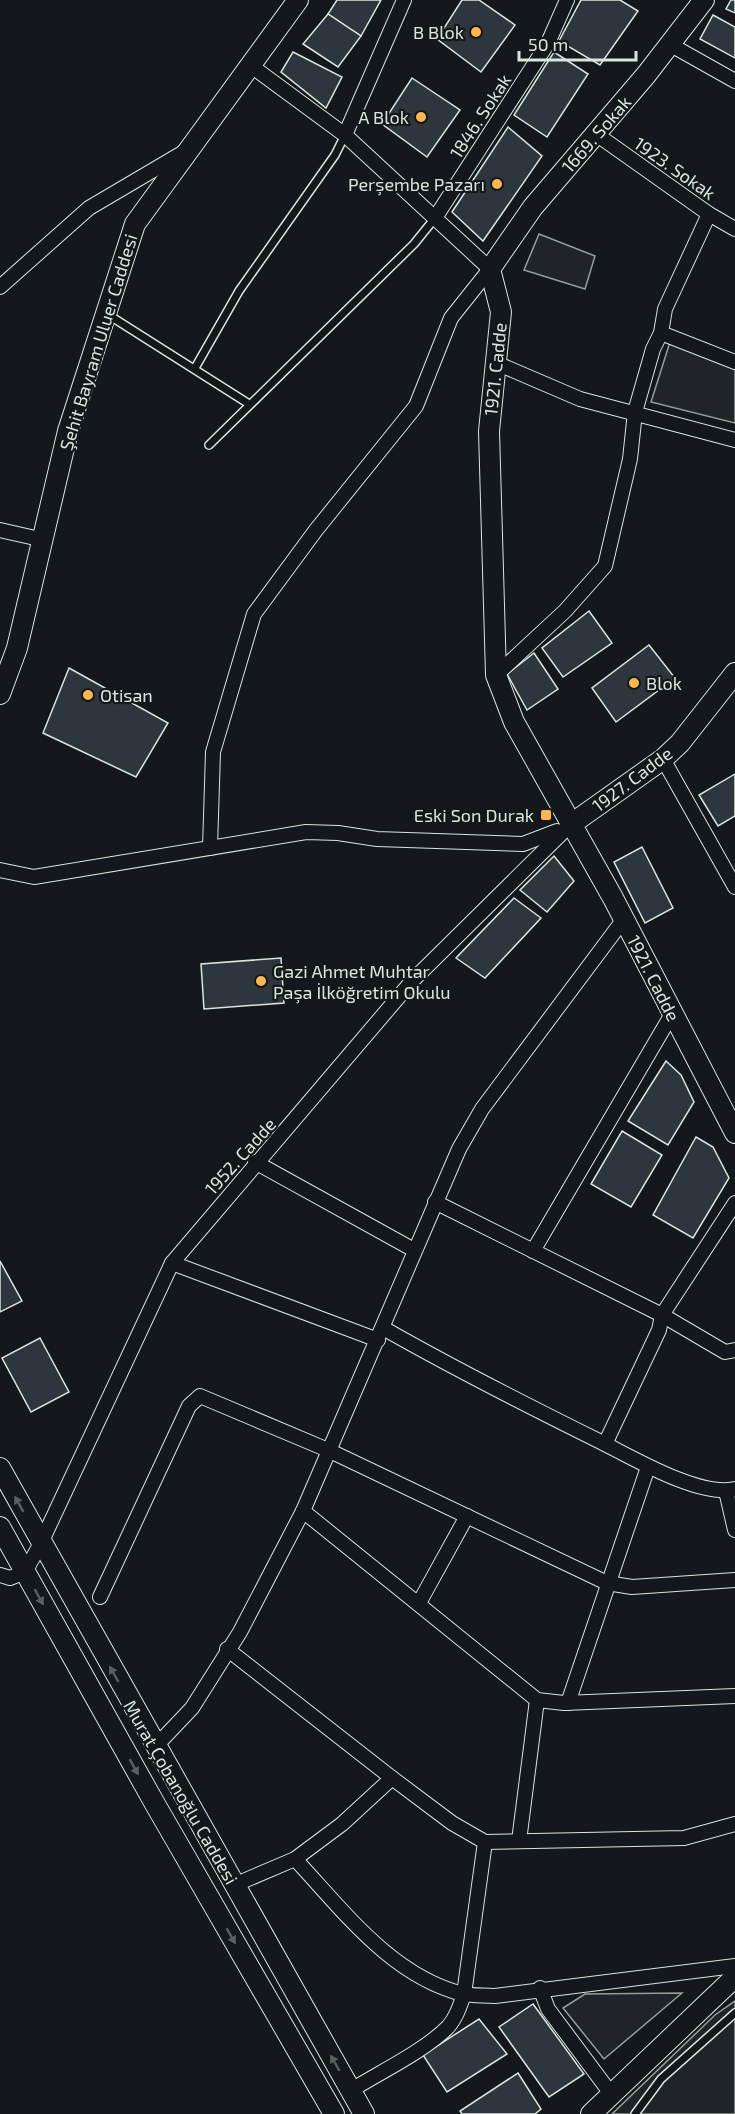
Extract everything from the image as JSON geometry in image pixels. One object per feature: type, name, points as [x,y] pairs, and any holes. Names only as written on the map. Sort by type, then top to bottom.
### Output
[{"type":"main road","name":"Şehit Bayram Uluer Caddesi","points":[[0,694],[17,648],[68,431],[135,224],[298,0]]},
{"type":"main road","name":"1669. Sokak","points":[[490,269],[533,207],[671,45],[704,0]]},
{"type":"main road","name":"1921. Cadde","points":[[490,269],[501,312],[489,431],[496,675],[514,722],[624,919],[734,1130]]},
{"type":"main road","name":"1927. Cadde","points":[[570,825],[663,759],[680,743],[735,673]]},
{"type":"main road","name":"Murat Çobanoğlu Caddesi","points":[[0,1468],[155,1747],[364,2114]]},
{"type":"main road","name":"Murat Çobanoğlu Caddesi","points":[[0,1527],[155,1804],[334,2114]]},
{"type":"main road","points":[[591,2114],[735,1977]]},
{"type":"street","points":[[345,135],[404,0]]},
{"type":"street","name":"1846. Sokak","points":[[435,218],[548,43],[567,0]]},
{"type":"street","points":[[671,45],[735,81]]},
{"type":"street","points":[[210,848],[213,752],[254,614],[316,530],[416,406],[451,318],[490,269],[345,135],[250,65]]},
{"type":"street","name":"1923. Sokak","points":[[596,134],[709,214],[735,229]]},
{"type":"street","points":[[0,287],[89,208],[191,148]]},
{"type":"street","points":[[496,675],[566,611],[605,566],[630,459],[635,412],[653,349],[661,333],[664,309],[709,214]]},
{"type":"street","points":[[661,333],[735,362]]},
{"type":"street","points":[[496,363],[580,399],[735,440]]},
{"type":"street","points":[[0,530],[44,540]]},
{"type":"street","points":[[663,759],[735,887]]},
{"type":"street","points":[[0,870],[34,877],[306,832],[338,833],[377,839],[523,844],[539,840],[570,825]]},
{"type":"street","name":"1952. Cadde","points":[[25,1572],[41,1543],[172,1263],[255,1162],[293,1124],[372,1025],[413,980],[570,825]]},
{"type":"street","points":[[155,1747],[192,1708],[227,1649],[240,1632],[303,1511],[459,1149],[482,1109],[624,919]]},
{"type":"street","points":[[533,1251],[672,1014]]},
{"type":"street","points":[[255,1162],[414,1250]]},
{"type":"street","points":[[435,1202],[662,1315],[725,1352],[735,1350]]},
{"type":"street","points":[[605,1444],[659,1330],[662,1315],[735,1203]]},
{"type":"street","points":[[172,1263],[380,1334],[648,1467],[685,1481],[730,1490],[735,1530]]},
{"type":"street","points":[[100,1597],[189,1406],[200,1396],[328,1450],[608,1583],[632,1587],[735,1580]]},
{"type":"street","points":[[568,1703],[648,1467]]},
{"type":"street","points":[[303,1511],[537,1700],[568,1703],[735,1696]]},
{"type":"street","points":[[419,1603],[467,1516]]},
{"type":"street","points":[[0,1575],[9,1578],[25,1572]]},
{"type":"street","points":[[227,1649],[452,1823],[485,1842],[684,1838],[735,1824]]},
{"type":"street","points":[[519,1841],[537,1700]]},
{"type":"street","points":[[234,1885],[295,1859],[342,1824],[392,1778]]},
{"type":"street","points":[[350,2091],[434,2039],[449,2026],[458,2013],[464,1994],[485,1842]]},
{"type":"street","points":[[295,1859],[391,1958],[430,1982],[464,1994],[495,1996],[540,1988],[687,1974],[735,1966]]},
{"type":"street","points":[[540,1988],[548,2009],[612,2095]]},
{"type":"lane","points":[[195,368],[239,291],[334,155],[345,135]]},
{"type":"lane","points":[[209,445],[381,277],[435,218]]},
{"type":"lane","points":[[105,312],[249,404]]},
{"type":"lane","points":[[634,2114],[661,2079],[735,2013]]},
{"type":"shaded area","points":[[539,234],[595,256],[585,289],[524,270]]},
{"type":"shaded area","points":[[670,342],[735,368],[735,423],[651,402]]},
{"type":"shaded area","points":[[682,1993],[604,2059],[563,2008],[585,1994]]},
{"type":"shaded area","points":[[735,2001],[735,2114],[612,2114],[715,2015]]},
{"type":"building","points":[[337,0],[381,0],[361,36],[328,14]]},
{"type":"building","name":"B Blok","points":[[462,0],[479,0],[515,25],[481,72],[437,39]]},
{"type":"building","points":[[581,0],[620,0],[638,11],[600,65],[559,41]]},
{"type":"building","points":[[731,0],[735,0],[735,13],[726,9]]},
{"type":"building","points":[[328,14],[361,36],[338,67],[303,44]]},
{"type":"building","points":[[713,15],[735,27],[735,58],[700,39]]},
{"type":"building","points":[[293,52],[342,77],[326,108],[281,72]]},
{"type":"building","points":[[554,52],[588,74],[547,137],[514,115]]},
{"type":"building","name":"A Blok","points":[[412,78],[460,110],[427,157],[382,124]]},
{"type":"building","name":"Perşembe Pazarı","points":[[508,127],[542,156],[483,241],[452,212]]},
{"type":"building","name":"Blok","points":[[589,611],[612,643],[563,677],[542,648]]},
{"type":"building","name":"Blok","points":[[649,645],[675,678],[616,722],[592,688]]},
{"type":"building","points":[[534,653],[558,689],[527,710],[507,674]]},
{"type":"building","name":"Otisan","points":[[69,668],[168,723],[136,777],[43,733]]},
{"type":"building","points":[[735,774],[735,816],[718,826],[699,795]]},
{"type":"building","points":[[642,847],[673,908],[645,923],[614,862]]},
{"type":"building","points":[[554,856],[574,881],[547,912],[520,890]]},
{"type":"building","points":[[514,898],[541,918],[485,978],[456,958]]},
{"type":"building","points":[[281,958],[284,1003],[204,1009],[201,964]]},
{"type":"building","points":[[666,1061],[681,1075],[694,1102],[668,1145],[628,1121]]},
{"type":"building","points":[[622,1131],[662,1155],[631,1207],[591,1184]]},
{"type":"building","points":[[696,1137],[713,1147],[729,1178],[693,1238],[653,1215]]},
{"type":"building","points":[[0,1261],[22,1301],[0,1312]]},
{"type":"building","points":[[40,1338],[69,1392],[31,1412],[2,1358]]},
{"type":"building","points":[[533,2004],[584,2074],[549,2097],[499,2027]]},
{"type":"building","points":[[479,2019],[507,2054],[447,2092],[423,2055]]},
{"type":"building","points":[[518,2073],[541,2109],[535,2114],[462,2114],[460,2111]]},
{"type":"place","name":"B Blok","points":[[476,32]]},
{"type":"place","name":"A Blok","points":[[421,117]]},
{"type":"place","name":"Perşembe Pazarı","points":[[497,184]]},
{"type":"place","name":"Blok","points":[[634,683]]},
{"type":"place","name":"Otisan","points":[[88,695]]},
{"type":"place","name":"Eski Son Durak","points":[[546,815]]},
{"type":"place","name":"Gazi Ahmet Muhtar Paşa İlköğretim Okulu","points":[[261,981]]}]
